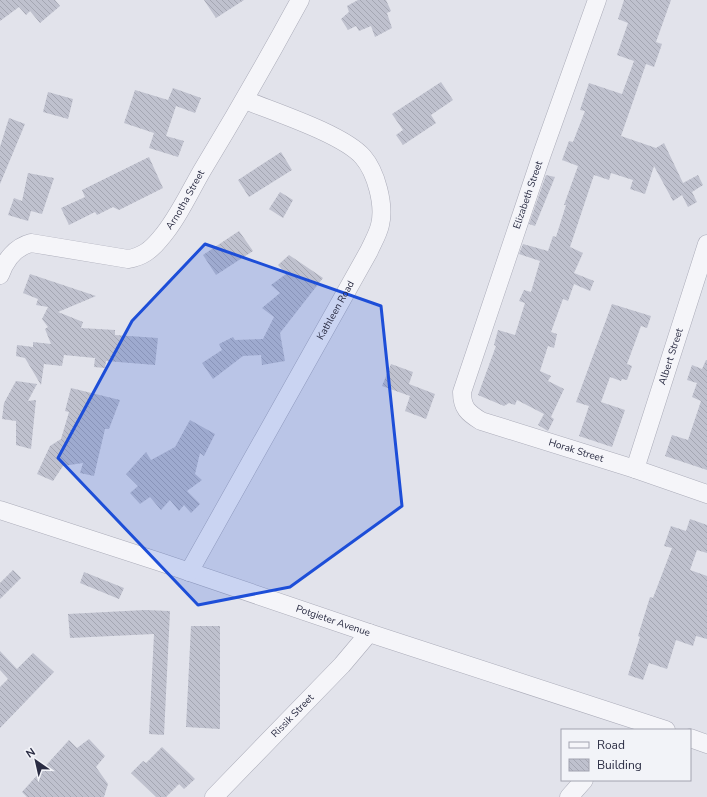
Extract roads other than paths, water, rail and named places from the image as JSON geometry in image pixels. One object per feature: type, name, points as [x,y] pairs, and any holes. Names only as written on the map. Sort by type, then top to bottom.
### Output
[{"type":"street","name":"Arnotha Street","points":[[0,276],[10,256],[20,248],[31,243],[116,258],[137,258],[144,254],[166,231],[245,100],[300,0]]},
{"type":"street","name":"Elizabeth Street","points":[[462,392],[542,154],[597,0]]},
{"type":"street","name":"Kathleen Road","points":[[189,572],[369,251],[380,225],[382,205],[379,188],[363,157],[338,139],[245,100]]},
{"type":"street","name":"Albert Street","points":[[635,469],[707,244]]},
{"type":"street","name":"Horak Street","points":[[462,392],[464,407],[469,413],[481,421],[635,469],[707,494]]},
{"type":"street","name":"Potgieter Avenue","points":[[0,510],[189,572],[635,725],[660,729]]},
{"type":"street","name":"Rissik Street","points":[[214,797],[342,665],[369,633]]},
{"type":"street","points":[[691,738],[707,744]]},
{"type":"street","points":[[569,797],[583,781]]}]
